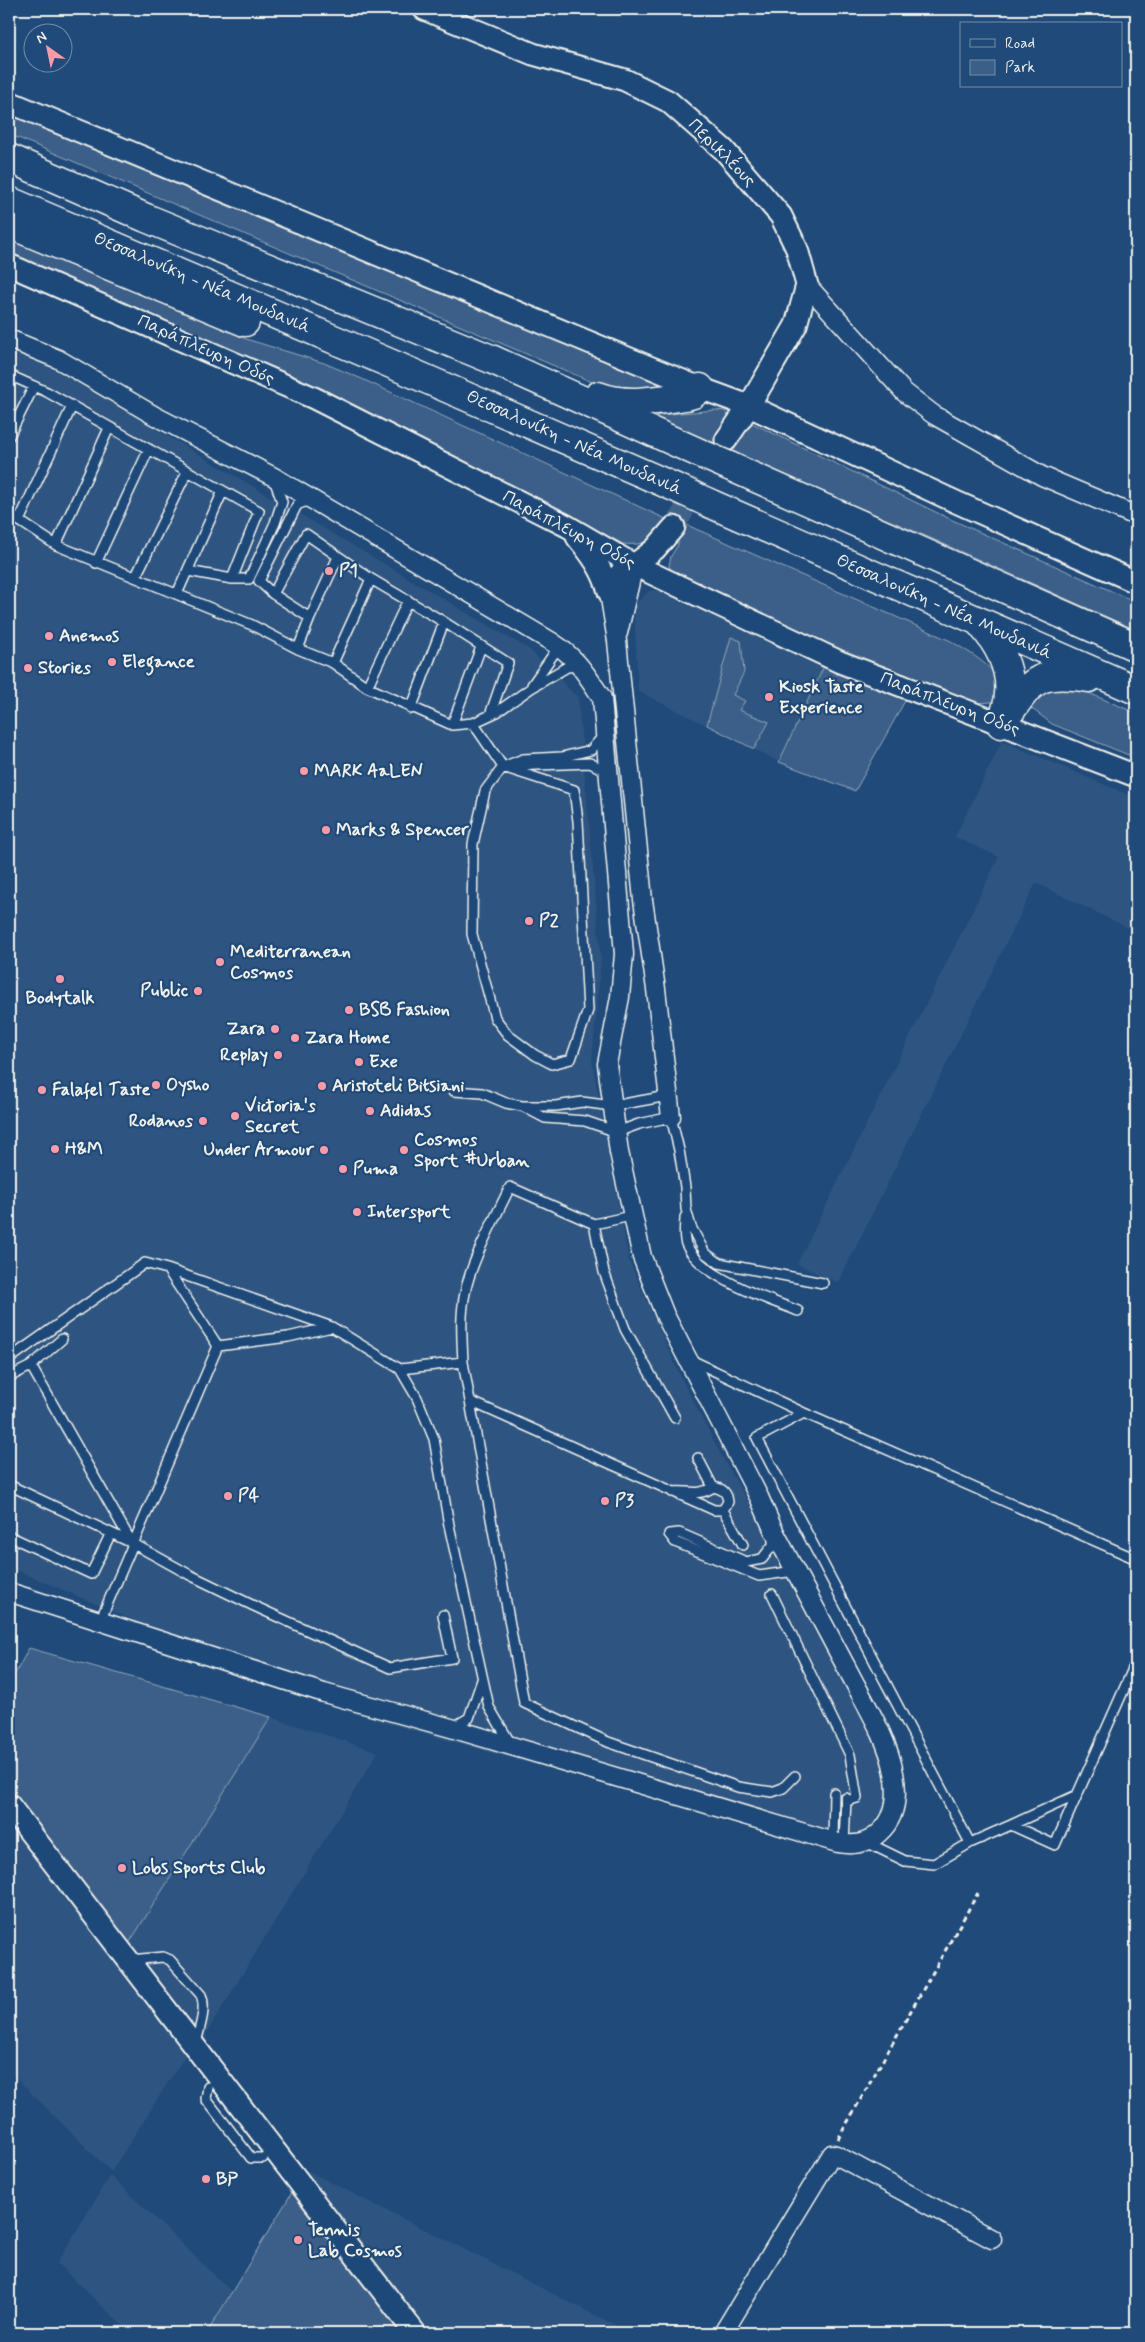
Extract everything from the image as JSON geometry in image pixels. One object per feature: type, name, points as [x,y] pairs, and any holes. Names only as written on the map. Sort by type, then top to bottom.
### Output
[{"type":"highway","points":[[9,158],[146,218],[491,359],[704,455],[727,453],[1136,647]]},
{"type":"highway","name":"Θεσσαλονίκη - Νέα Μουδανιά","points":[[9,201],[394,365],[1136,691]]},
{"type":"highway","points":[[9,224],[256,327],[352,359],[394,365]]},
{"type":"highway","points":[[491,359],[530,370],[603,398],[622,402],[686,396],[693,394],[700,388]]},
{"type":"highway","points":[[981,624],[995,640],[1004,659],[1009,679],[1010,700],[1001,724]]},
{"type":"highway","points":[[1001,724],[1024,690],[1039,678],[1074,676],[1136,691]]},
{"type":"street","name":"Περικλέους","points":[[436,12],[533,54],[625,80],[668,101],[724,150],[782,216],[797,249],[807,284]]},
{"type":"street","points":[[9,102],[700,388],[749,406],[956,502],[1136,582]]},
{"type":"street","name":"Παράπλευρη Οδός","points":[[9,265],[314,398],[567,526],[634,565],[840,662],[1136,776]]},
{"type":"street","points":[[727,453],[749,406],[796,325],[807,284]]},
{"type":"street","points":[[807,284],[904,392],[934,415],[1042,476],[1136,516]]},
{"type":"street","points":[[9,339],[58,359],[155,416],[312,499],[552,642],[570,654],[581,666],[602,698],[624,954],[620,996],[607,1064],[612,1106],[631,1216],[642,1257],[665,1315],[759,1496],[773,1529],[875,1724],[894,1771],[896,1799],[892,1816],[882,1830],[866,1842],[839,1843],[451,1728],[324,1693],[9,1592]]},
{"type":"street","points":[[567,526],[596,560],[605,578],[609,592],[617,641],[643,900],[656,989],[671,1117]]},
{"type":"street","points":[[609,592],[622,569],[634,565],[655,549],[674,527]]},
{"type":"street","points":[[617,641],[634,565]]},
{"type":"street","points":[[9,1805],[195,2045],[270,2156],[415,2333]]},
{"type":"street","points":[[724,2333],[828,2157],[832,2154],[992,2239]]},
{"type":"lane","points":[[9,375],[72,406],[186,472],[259,511],[232,579]]},
{"type":"lane","points":[[9,436],[34,386]]},
{"type":"lane","points":[[19,520],[72,406]]},
{"type":"lane","points":[[56,545],[109,428]]},
{"type":"lane","points":[[96,563],[149,449]]},
{"type":"lane","points":[[136,576],[186,472]]},
{"type":"lane","points":[[188,571],[232,579],[249,579],[276,523],[282,502],[274,478]]},
{"type":"lane","points":[[177,594],[223,491]]},
{"type":"lane","points":[[310,618],[273,594],[259,581],[297,505],[312,499]]},
{"type":"lane","points":[[9,514],[56,545],[96,563],[136,576],[252,625],[298,649],[333,664],[367,687],[411,709],[452,725],[474,723],[567,667],[581,666]]},
{"type":"lane","points":[[273,594],[306,534],[371,579],[508,663],[490,715]]},
{"type":"lane","points":[[298,649],[338,557]]},
{"type":"lane","points":[[333,664],[371,579]]},
{"type":"lane","points":[[367,687],[408,600]]},
{"type":"lane","points":[[411,709],[444,622]]},
{"type":"lane","points":[[530,688],[555,652],[552,642]]},
{"type":"lane","points":[[452,725],[481,647]]},
{"type":"lane","points":[[474,723],[503,767],[574,790],[579,829],[588,1010],[571,1059],[552,1064],[535,1055],[508,1035],[495,1018],[472,934],[473,844],[485,791],[503,767],[522,759],[562,757],[591,750],[604,735]]},
{"type":"lane","points":[[503,767],[590,763],[608,772]]},
{"type":"lane","points":[[454,1091],[482,1093],[506,1103],[522,1106],[556,1106],[582,1102],[612,1106],[668,1096]]},
{"type":"lane","points":[[522,1106],[546,1118],[585,1122],[617,1132],[639,1124],[671,1117],[684,1178],[686,1244],[709,1270],[755,1294],[798,1311]]},
{"type":"lane","points":[[631,1216],[594,1224],[510,1187],[485,1240],[465,1293],[462,1314],[463,1362],[472,1402],[524,1703],[608,1742],[738,1787],[772,1792],[783,1788],[795,1776]]},
{"type":"lane","points":[[686,1209],[691,1227],[705,1253],[719,1263],[823,1283]]},
{"type":"lane","points":[[594,1224],[604,1272],[625,1329],[675,1418]]},
{"type":"lane","points":[[9,1359],[145,1263],[332,1327],[400,1369],[417,1398],[434,1439],[449,1525],[482,1680],[489,1707],[514,1748]]},
{"type":"lane","points":[[166,1269],[218,1346]]},
{"type":"lane","points":[[218,1346],[288,1337],[332,1327]]},
{"type":"lane","points":[[9,1378],[31,1366],[62,1339]]},
{"type":"lane","points":[[100,1620],[218,1346]]},
{"type":"lane","points":[[688,1358],[804,1413],[1136,1559]]},
{"type":"lane","points":[[400,1369],[463,1362]]},
{"type":"lane","points":[[31,1366],[132,1543]]},
{"type":"lane","points":[[472,1402],[672,1492],[714,1510],[723,1510]]},
{"type":"lane","points":[[804,1413],[756,1438],[970,1844]]},
{"type":"lane","points":[[698,1458],[713,1487]]},
{"type":"lane","points":[[9,1485],[132,1543],[246,1602],[390,1668],[452,1658],[443,1615]]},
{"type":"lane","points":[[672,1492],[681,1490],[694,1494],[707,1491],[713,1487],[721,1488],[727,1494],[728,1502],[723,1510]]},
{"type":"lane","points":[[723,1510],[744,1545]]},
{"type":"lane","points":[[773,1529],[773,1546],[762,1559],[746,1562],[679,1533],[669,1534],[675,1542],[759,1576],[796,1571]]},
{"type":"lane","points":[[9,1536],[91,1574],[111,1533]]},
{"type":"lane","points":[[772,1594],[850,1755],[857,1798],[848,1799],[839,1843]]},
{"type":"lane","points":[[1011,1825],[1055,1845],[1136,1662]]},
{"type":"lane","points":[[451,1728],[469,1718],[482,1680]]},
{"type":"lane","points":[[834,1793],[839,1843]]},
{"type":"lane","points":[[866,1842],[906,1861],[934,1864],[970,1844],[1077,1796]]},
{"type":"lane","points":[[130,1960],[162,1957],[170,1960],[201,1995],[204,2000],[203,2009],[195,2045]]},
{"type":"lane","points":[[208,2088],[206,2099],[251,2158],[270,2156]]},
{"type":"path","points":[[828,2157],[978,1893]]},
{"type":"shaded area","name":"Mediterranean Cosmos","points":[[9,349],[39,360],[530,650],[578,698],[601,960],[592,1061],[629,1261],[683,1382],[726,1464],[893,1747],[902,1775],[905,1795],[901,1817],[889,1837],[880,1844],[804,1841],[352,1713],[9,1567]]},
{"type":"shaded area","points":[[666,589],[824,666],[779,762],[638,691],[634,605],[649,591]]},
{"type":"shaded area","points":[[1002,741],[1136,798],[1136,932],[1036,883],[838,1283],[797,1264],[999,857],[955,837]]},
{"type":"shaded area","points":[[271,1717],[378,1752],[206,2034],[208,2049],[128,1945]]},
{"type":"shaded area","points":[[9,1819],[188,2051],[111,2172],[9,2071]]},
{"type":"shaded area","points":[[296,2165],[631,2333],[424,2333]]},
{"type":"shaded area","points":[[110,2175],[231,2291],[207,2333],[130,2333],[57,2263]]},
{"type":"green space","points":[[9,107],[679,387],[618,393],[9,134]]},
{"type":"green space","points":[[9,239],[246,339],[324,363],[362,379],[666,519],[649,540],[639,544],[623,544],[438,448],[199,335],[9,254]]},
{"type":"green space","points":[[715,410],[726,411],[730,421],[714,450],[651,418],[660,415]]},
{"type":"green space","points":[[752,423],[950,519],[1136,602],[1136,630],[928,537],[732,453]]},
{"type":"green space","points":[[680,522],[951,641],[990,668],[1000,684],[1002,693],[991,702],[978,703],[847,653],[675,576],[669,566],[671,556],[678,545]]},
{"type":"green space","points":[[731,637],[741,641],[744,672],[733,695],[745,701],[739,710],[769,722],[754,749],[707,725]]},
{"type":"green space","points":[[824,666],[906,699],[855,791],[779,762]]},
{"type":"green space","points":[[1072,686],[1136,713],[1136,758],[1052,724],[1031,708],[1032,692]]},
{"type":"green space","name":"Lobs Sports Club","points":[[29,1648],[271,1717],[128,1945],[9,1790],[9,1685]]},
{"type":"green space","name":"Tennis Lab Cosmos","points":[[294,2189],[404,2333],[207,2333]]},
{"type":"tunnel","points":[[674,527],[722,447]]},
{"type":"place","name":"P1","points":[[329,571]]},
{"type":"place","name":"Anemos","points":[[49,636]]},
{"type":"place","name":"Elegance","points":[[112,662]]},
{"type":"place","name":"Stories","points":[[28,668]]},
{"type":"place","name":"Kiosk Taste Experience","points":[[769,697]]},
{"type":"place","name":"MARK AaLEN","points":[[304,771]]},
{"type":"place","name":"Marks & Spencer","points":[[326,830]]},
{"type":"place","name":"P2","points":[[529,921]]},
{"type":"place","name":"Mediterranean Cosmos","points":[[220,962]]},
{"type":"place","name":"Bodytalk","points":[[60,979]]},
{"type":"place","name":"Public","points":[[198,991]]},
{"type":"place","name":"BSB Fashion","points":[[349,1010]]},
{"type":"place","name":"Zara","points":[[275,1029]]},
{"type":"place","name":"Zara Home","points":[[295,1038]]},
{"type":"place","name":"Replay","points":[[278,1055]]},
{"type":"place","name":"Exe","points":[[359,1062]]},
{"type":"place","name":"Oysho","points":[[156,1085]]},
{"type":"place","name":"Aristoteli Bitsiani","points":[[322,1086]]},
{"type":"place","name":"Falafel Taste","points":[[42,1090]]},
{"type":"place","name":"Adidas","points":[[370,1111]]},
{"type":"place","name":"Victoria's Secret","points":[[235,1116]]},
{"type":"place","name":"Rodanos","points":[[203,1121]]},
{"type":"place","name":"H&M","points":[[55,1149]]},
{"type":"place","name":"Under Armour","points":[[324,1150]]},
{"type":"place","name":"Cosmos Sport #Urban","points":[[404,1150]]},
{"type":"place","name":"Puma","points":[[343,1169]]},
{"type":"place","name":"Intersport","points":[[357,1212]]},
{"type":"place","name":"P4","points":[[228,1496]]},
{"type":"place","name":"P3","points":[[605,1501]]},
{"type":"place","name":"Lobs Sports Club","points":[[122,1868]]},
{"type":"place","name":"BP","points":[[206,2179]]},
{"type":"place","name":"Tennis Lab Cosmos","points":[[298,2240]]}]
